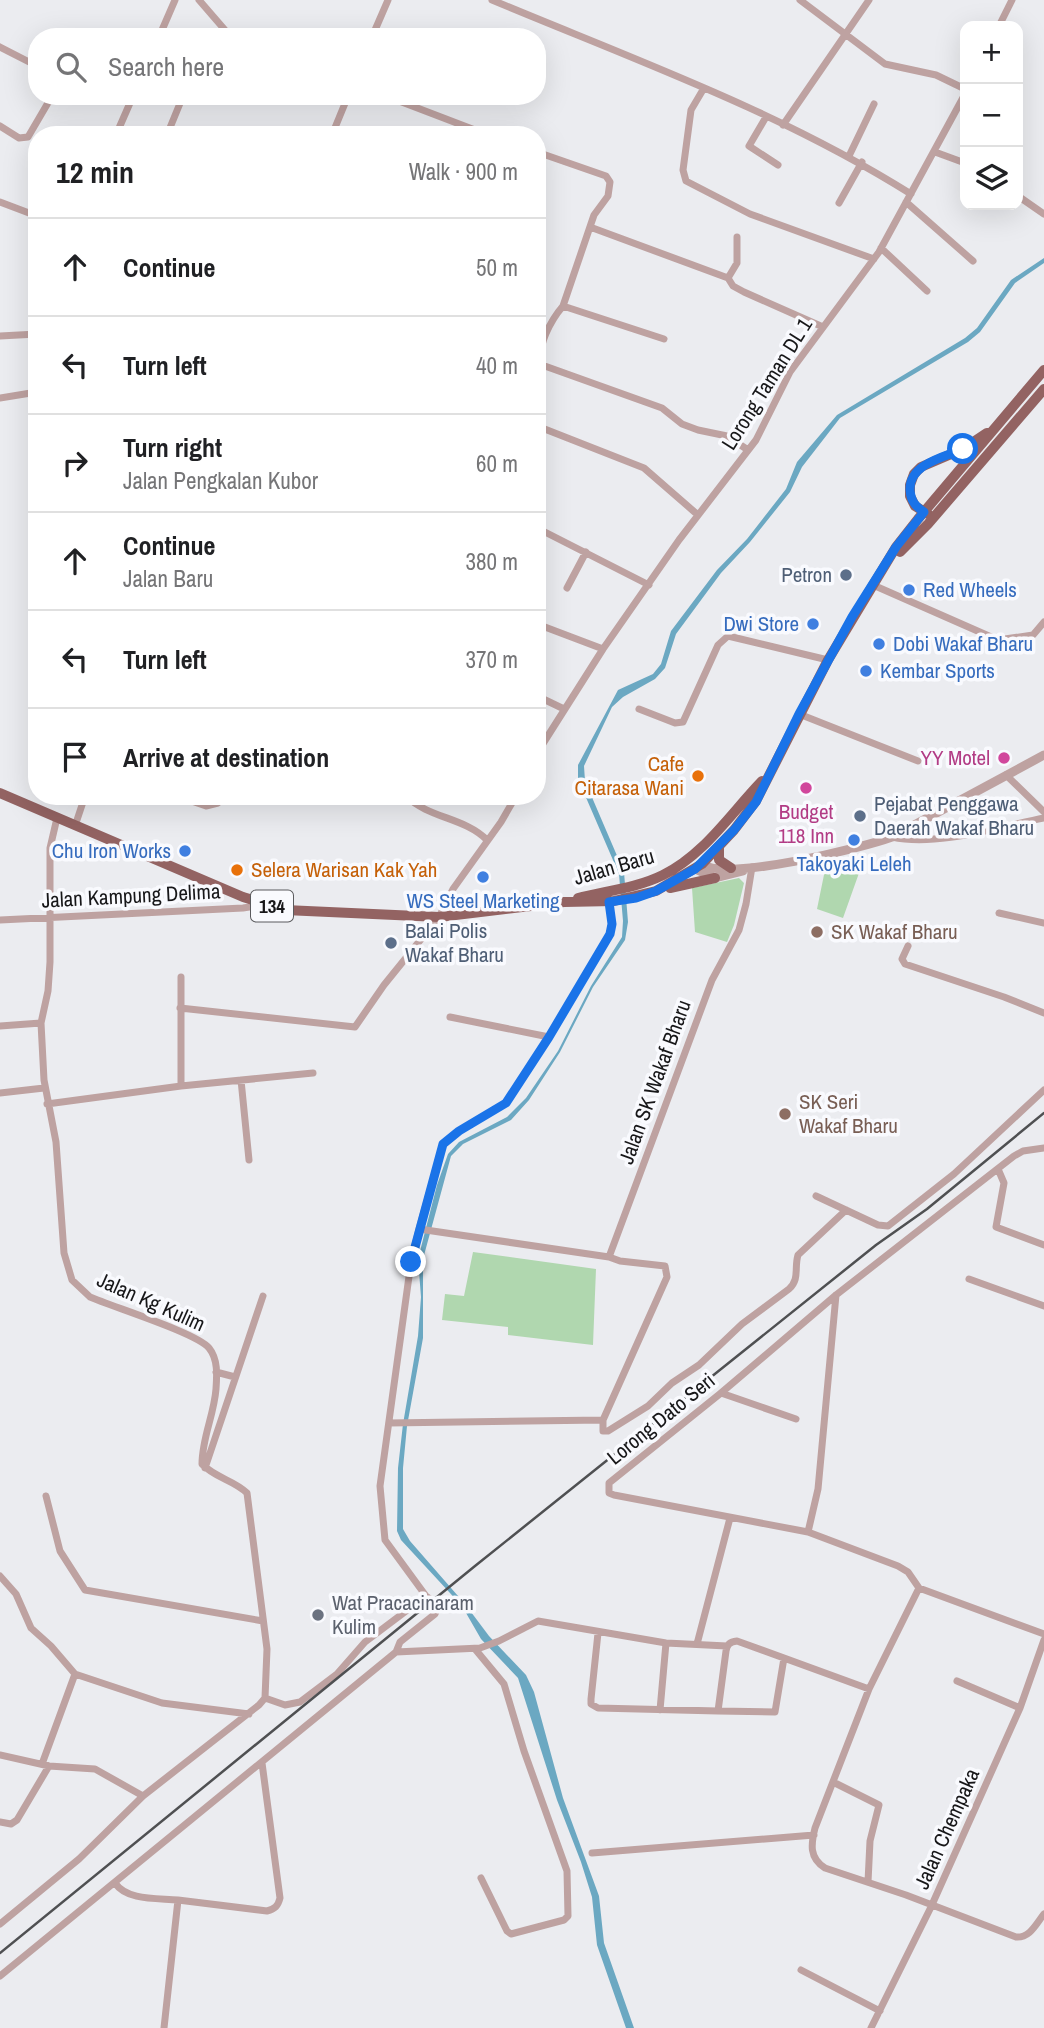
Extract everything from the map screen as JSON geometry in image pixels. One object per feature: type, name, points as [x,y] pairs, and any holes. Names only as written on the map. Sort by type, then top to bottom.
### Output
[{"type":"main road","points":[[883,569],[896,547],[924,512],[1044,370]]},
{"type":"main road","points":[[883,569],[938,512],[1044,389]]},
{"type":"main road","points":[[938,512],[924,512],[915,506],[910,485],[914,474],[921,467],[963,449],[997,427]]},
{"type":"main road","name":"Jalan Baru","points":[[564,902],[609,902],[636,898],[656,891],[697,865],[719,846],[756,802],[828,660],[883,569]]},
{"type":"main road","name":"Jalan Baru","points":[[564,902],[652,880],[674,868],[706,841],[769,774]]},
{"type":"main road","name":"134","points":[[0,793],[264,905],[308,912],[439,917],[564,902]]},
{"type":"main road","points":[[674,868],[697,865],[706,841]]},
{"type":"main road","points":[[719,846],[719,860],[731,868]]},
{"type":"main road","points":[[656,891],[715,878]]},
{"type":"street","points":[[163,28],[175,0]]},
{"type":"street","points":[[199,0],[223,28]]},
{"type":"street","points":[[376,28],[388,0]]},
{"type":"street","points":[[492,0],[704,88],[862,162],[911,194]]},
{"type":"street","points":[[800,0],[885,64],[936,75],[960,88]]},
{"type":"street","points":[[783,125],[869,0]]},
{"type":"street","points":[[1002,21],[1012,0]]},
{"type":"street","points":[[0,47],[28,61]]},
{"type":"street","points":[[704,88],[691,110],[684,170],[686,181],[750,214],[874,258]]},
{"type":"street","name":"Lorong Taman DL 1","points":[[546,738],[603,649],[698,515],[748,450],[764,426],[780,388],[881,248],[960,101]]},
{"type":"street","points":[[849,156],[874,104]]},
{"type":"street","points":[[34,126],[47,105]]},
{"type":"street","points":[[120,126],[129,105]]},
{"type":"street","points":[[171,126],[179,105]]},
{"type":"street","points":[[336,126],[344,105]]},
{"type":"street","points":[[410,105],[464,126]]},
{"type":"street","points":[[766,117],[749,145],[778,165]]},
{"type":"street","points":[[0,126],[19,138],[28,137]]},
{"type":"street","points":[[935,152],[960,161]]},
{"type":"street","points":[[546,155],[606,176],[610,182],[608,196],[597,208],[563,306],[553,318],[546,337]]},
{"type":"street","points":[[839,203],[862,162]]},
{"type":"street","points":[[1023,199],[1044,214]]},
{"type":"street","points":[[0,202],[28,213]]},
{"type":"street","points":[[906,202],[973,261]]},
{"type":"street","points":[[590,227],[728,278],[733,286],[744,292],[823,327]]},
{"type":"street","points":[[728,278],[737,263],[737,237]]},
{"type":"street","points":[[881,248],[927,291]]},
{"type":"street","points":[[563,306],[664,339]]},
{"type":"street","points":[[0,335],[28,334]]},
{"type":"street","points":[[546,367],[662,408],[682,424],[727,436],[748,450]]},
{"type":"street","points":[[0,398],[28,393]]},
{"type":"street","points":[[546,430],[644,468],[698,515]]},
{"type":"street","points":[[546,532],[649,585]]},
{"type":"street","points":[[567,588],[586,552]]},
{"type":"street","points":[[873,585],[998,640],[1033,635],[1044,622]]},
{"type":"street","points":[[546,627],[603,649]]},
{"type":"street","points":[[639,709],[676,723],[683,722],[718,645],[728,636],[828,660]]},
{"type":"street","points":[[546,700],[564,709]]},
{"type":"street","points":[[799,714],[918,761]]},
{"type":"street","points":[[697,865],[716,869],[752,867],[852,851],[892,838],[1044,755]]},
{"type":"street","points":[[1006,775],[1044,812]]},
{"type":"street","points":[[75,826],[82,805]]},
{"type":"street","points":[[415,805],[432,814],[465,823],[478,830],[487,840]]},
{"type":"street","points":[[180,1008],[355,1027],[384,985],[439,917],[453,889],[511,805]]},
{"type":"street","name":"Jalan Kg Kulim","points":[[57,818],[50,848],[50,971],[41,1023],[44,1088],[56,1142],[64,1253],[72,1280],[90,1297],[207,1345],[215,1357],[216,1371]]},
{"type":"street","points":[[892,838],[908,841],[927,839],[986,831],[1044,818]]},
{"type":"street","points":[[697,865],[701,873],[715,878],[752,867]]},
{"type":"street","name":"Jalan SK Wakaf Bharu","points":[[609,1257],[712,981],[738,930],[746,904],[752,867]]},
{"type":"street","points":[[0,1976],[396,1652],[400,1642],[435,1614],[437,1609],[433,1601],[426,1596],[385,1541],[380,1486],[411,1262],[443,1144],[459,1131],[506,1103],[610,934],[612,924],[609,902]]},
{"type":"street","name":"Jalan Kampung Delima","points":[[0,920],[264,905]]},
{"type":"street","points":[[999,913],[1044,923]]},
{"type":"street","points":[[908,946],[902,959],[905,964],[1004,996],[1044,1013]]},
{"type":"street","points":[[181,977],[181,1086]]},
{"type":"street","points":[[450,1017],[549,1037]]},
{"type":"street","points":[[0,1026],[41,1023]]},
{"type":"street","points":[[47,1104],[181,1086],[313,1073]]},
{"type":"street","points":[[241,1080],[249,1160]]},
{"type":"street","points":[[0,1093],[44,1088]]},
{"type":"street","points":[[816,1196],[878,1225],[892,1224],[981,1149],[1044,1090]]},
{"type":"street","name":"Lorong Dato Seri","points":[[1044,1148],[1023,1151],[836,1295],[721,1393],[609,1483],[607,1488],[609,1493],[614,1495],[808,1532],[898,1566],[908,1572],[919,1588],[1044,1634]]},
{"type":"street","points":[[998,1169],[1004,1182],[996,1227],[1044,1245]]},
{"type":"street","points":[[421,1229],[665,1266],[667,1277],[603,1420],[603,1432],[608,1432],[648,1406],[672,1383],[699,1365],[741,1324],[795,1284],[798,1255],[846,1210]]},
{"type":"street","points":[[969,1279],[1044,1306]]},
{"type":"street","points":[[808,1532],[818,1489],[836,1295]]},
{"type":"street","points":[[205,1468],[263,1296]]},
{"type":"street","points":[[1,1922],[79,1858],[144,1796],[249,1714],[265,1698],[267,1649],[247,1493],[240,1486],[219,1478],[202,1464],[202,1452],[216,1393],[216,1371],[235,1377]]},
{"type":"street","points":[[721,1393],[796,1419]]},
{"type":"street","points":[[389,1423],[603,1420]]},
{"type":"street","points":[[46,1496],[60,1551],[85,1590],[263,1621]]},
{"type":"street","points":[[697,1644],[730,1518]]},
{"type":"street","points":[[0,1576],[16,1594],[31,1628],[75,1674],[162,1703],[249,1714]]},
{"type":"street","points":[[919,1588],[869,1689],[811,1843],[813,1855],[817,1863],[825,1868],[1020,1938],[1028,1934],[1044,1914]]},
{"type":"street","points":[[265,1698],[285,1705],[300,1702],[337,1674],[365,1642],[426,1596]]},
{"type":"street","points":[[396,1652],[478,1648],[499,1642],[538,1621],[666,1643],[727,1646],[737,1641],[869,1689]]},
{"type":"street","points":[[598,1633],[591,1704],[598,1708],[775,1712],[784,1658]]},
{"type":"street","name":"Jalan Chempaka","points":[[871,2028],[932,1907],[1020,1708],[1044,1640]]},
{"type":"street","points":[[660,1710],[666,1643]]},
{"type":"street","points":[[718,1711],[727,1646]]},
{"type":"street","points":[[478,1648],[504,1684],[524,1751],[567,1871],[568,1916],[564,1920],[511,1934],[507,1931],[481,1878]]},
{"type":"street","points":[[0,1822],[11,1824],[17,1820],[46,1765],[75,1674]]},
{"type":"street","points":[[957,1681],[1020,1708]]},
{"type":"street","points":[[0,1755],[46,1765],[95,1769],[144,1796]]},
{"type":"street","points":[[115,1883],[120,1890],[128,1894],[267,1910],[278,1905],[280,1898],[262,1763]]},
{"type":"street","points":[[833,1782],[879,1805],[870,1841],[868,1882]]},
{"type":"street","points":[[592,1853],[814,1835]]},
{"type":"street","points":[[164,2028],[178,1900]]},
{"type":"street","points":[[801,1970],[880,2011]]},
{"type":"green space","points":[[864,859],[843,918],[817,909],[826,865]]},
{"type":"green space","points":[[739,878],[744,883],[727,942],[695,932],[692,888]]},
{"type":"green space","points":[[473,1252],[596,1269],[593,1345],[508,1335],[508,1327],[442,1320],[445,1294],[464,1296]]},
{"type":"water","points":[[1044,258],[1044,263],[1015,283],[980,332],[968,342],[840,418],[802,467],[790,492],[721,573],[676,634],[665,668],[655,679],[623,697],[612,707],[584,766],[585,781],[624,872],[628,922],[625,940],[593,987],[560,1052],[529,1100],[511,1120],[463,1144],[451,1156],[423,1259],[423,1338],[407,1426],[403,1468],[403,1529],[489,1636],[526,1675],[534,1692],[563,1798],[599,1896],[604,1943],[634,2028],[626,2028],[597,1945],[592,1897],[557,1800],[518,1678],[481,1639],[462,1606],[401,1540],[397,1531],[398,1468],[418,1336],[421,1297],[418,1259],[448,1154],[459,1142],[507,1117],[526,1098],[558,1051],[591,986],[622,937],[619,874],[578,779],[578,765],[618,690],[653,674],[661,664],[671,631],[717,570],[747,539],[786,489],[797,462],[837,415],[965,338],[977,328],[1011,280]]},
{"type":"railway","points":[[0,1953],[475,1566],[876,1245],[927,1209],[1044,1113]]},
{"type":"place","name":"Petron","points":[[846,575]]},
{"type":"place","name":"Red Wheels","points":[[909,590]]},
{"type":"place","name":"Dwi Store","points":[[813,624]]},
{"type":"place","name":"Dobi Wakaf Bharu","points":[[879,644]]},
{"type":"place","name":"Kembar Sports","points":[[866,671]]},
{"type":"place","name":"YY Motel","points":[[1004,758]]},
{"type":"place","name":"Cafe Citarasa Wani","points":[[698,776]]},
{"type":"place","name":"Budget 118 Inn","points":[[806,788]]},
{"type":"place","name":"Pejabat Penggawa Daerah Wakaf Bharu","points":[[860,816]]},
{"type":"place","name":"Takoyaki Leleh","points":[[854,840]]},
{"type":"place","name":"Chu Iron Works","points":[[185,851]]},
{"type":"place","name":"Selera Warisan Kak Yah","points":[[237,870]]},
{"type":"place","name":"WS Steel Marketing","points":[[483,877]]},
{"type":"place","name":"SK Wakaf Bharu","points":[[817,932]]},
{"type":"place","name":"Balai Polis Wakaf Bharu","points":[[391,943]]},
{"type":"place","name":"SK Seri Wakaf Bharu","points":[[785,1114]]},
{"type":"place","name":"Wat Pracacinaram Kulim","points":[[318,1615]]},
{"type":"route","points":[[411,1262],[443,1144],[459,1131],[506,1103],[610,934],[612,924],[609,902],[636,898],[656,891],[695,869],[734,830],[756,802],[799,714],[852,617],[896,547],[924,512],[915,506],[911,496],[910,485],[914,474],[921,467],[963,449]]}]
